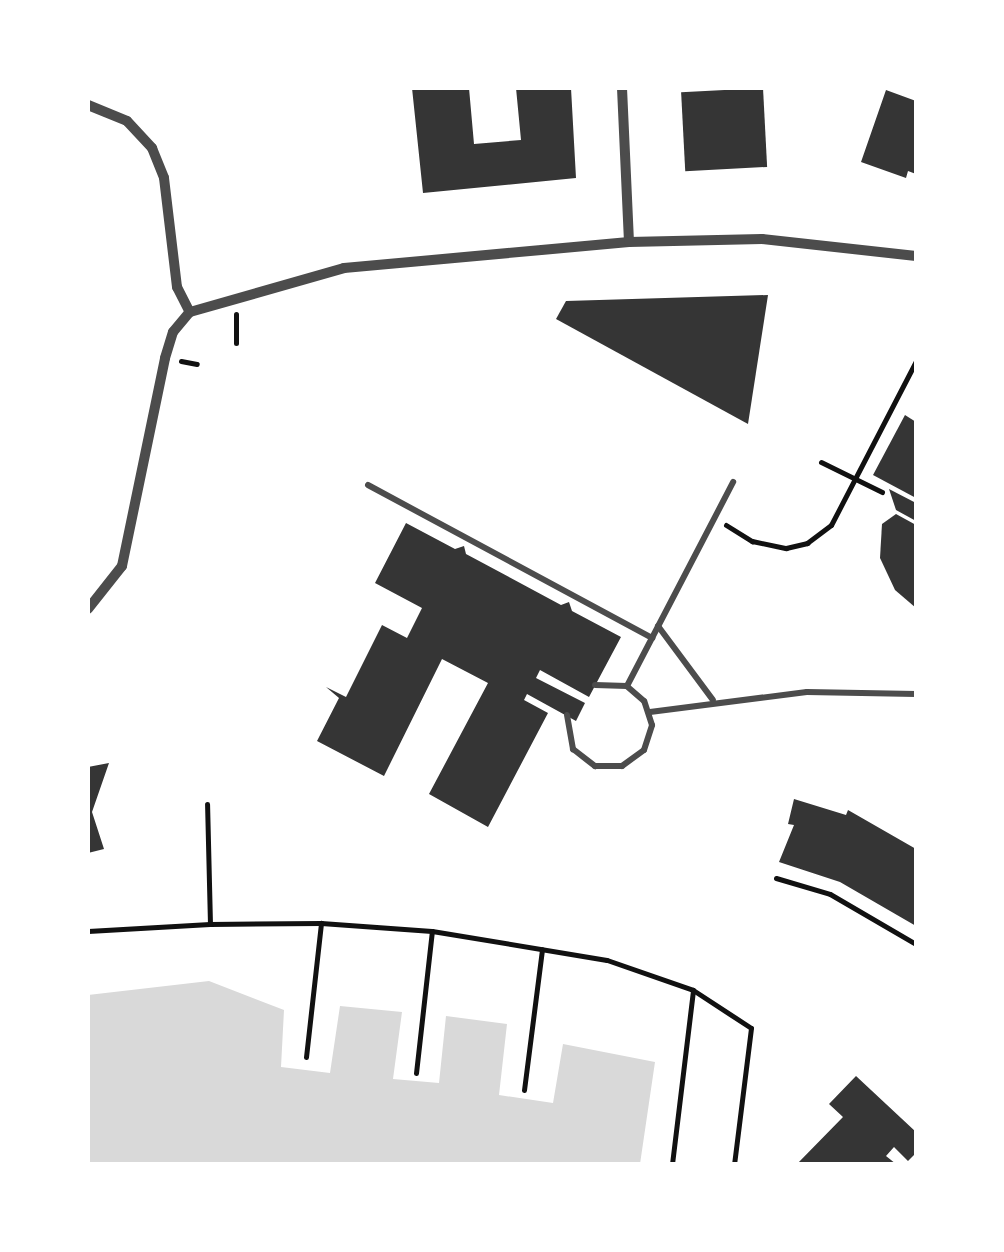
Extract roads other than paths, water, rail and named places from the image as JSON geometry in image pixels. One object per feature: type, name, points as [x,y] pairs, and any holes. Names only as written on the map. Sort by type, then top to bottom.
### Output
[{"type":"street","points":[[622,88],[629,242]]},
{"type":"street","points":[[88,105],[127,121],[152,148],[164,178],[176,286],[190,312]]},
{"type":"street","points":[[88,609],[122,566],[165,358],[173,332],[190,312],[344,268],[629,242],[762,239],[916,256]]},
{"type":"lane","points":[[627,686],[734,482]]},
{"type":"lane","points":[[368,485],[652,638]]},
{"type":"lane","points":[[658,626],[713,700]]},
{"type":"lane","points":[[595,685],[627,686],[650,712]]},
{"type":"lane","points":[[650,712],[713,700],[807,692],[916,694]]},
{"type":"lane","points":[[567,716],[573,749],[608,768],[644,750],[650,712]]}]
